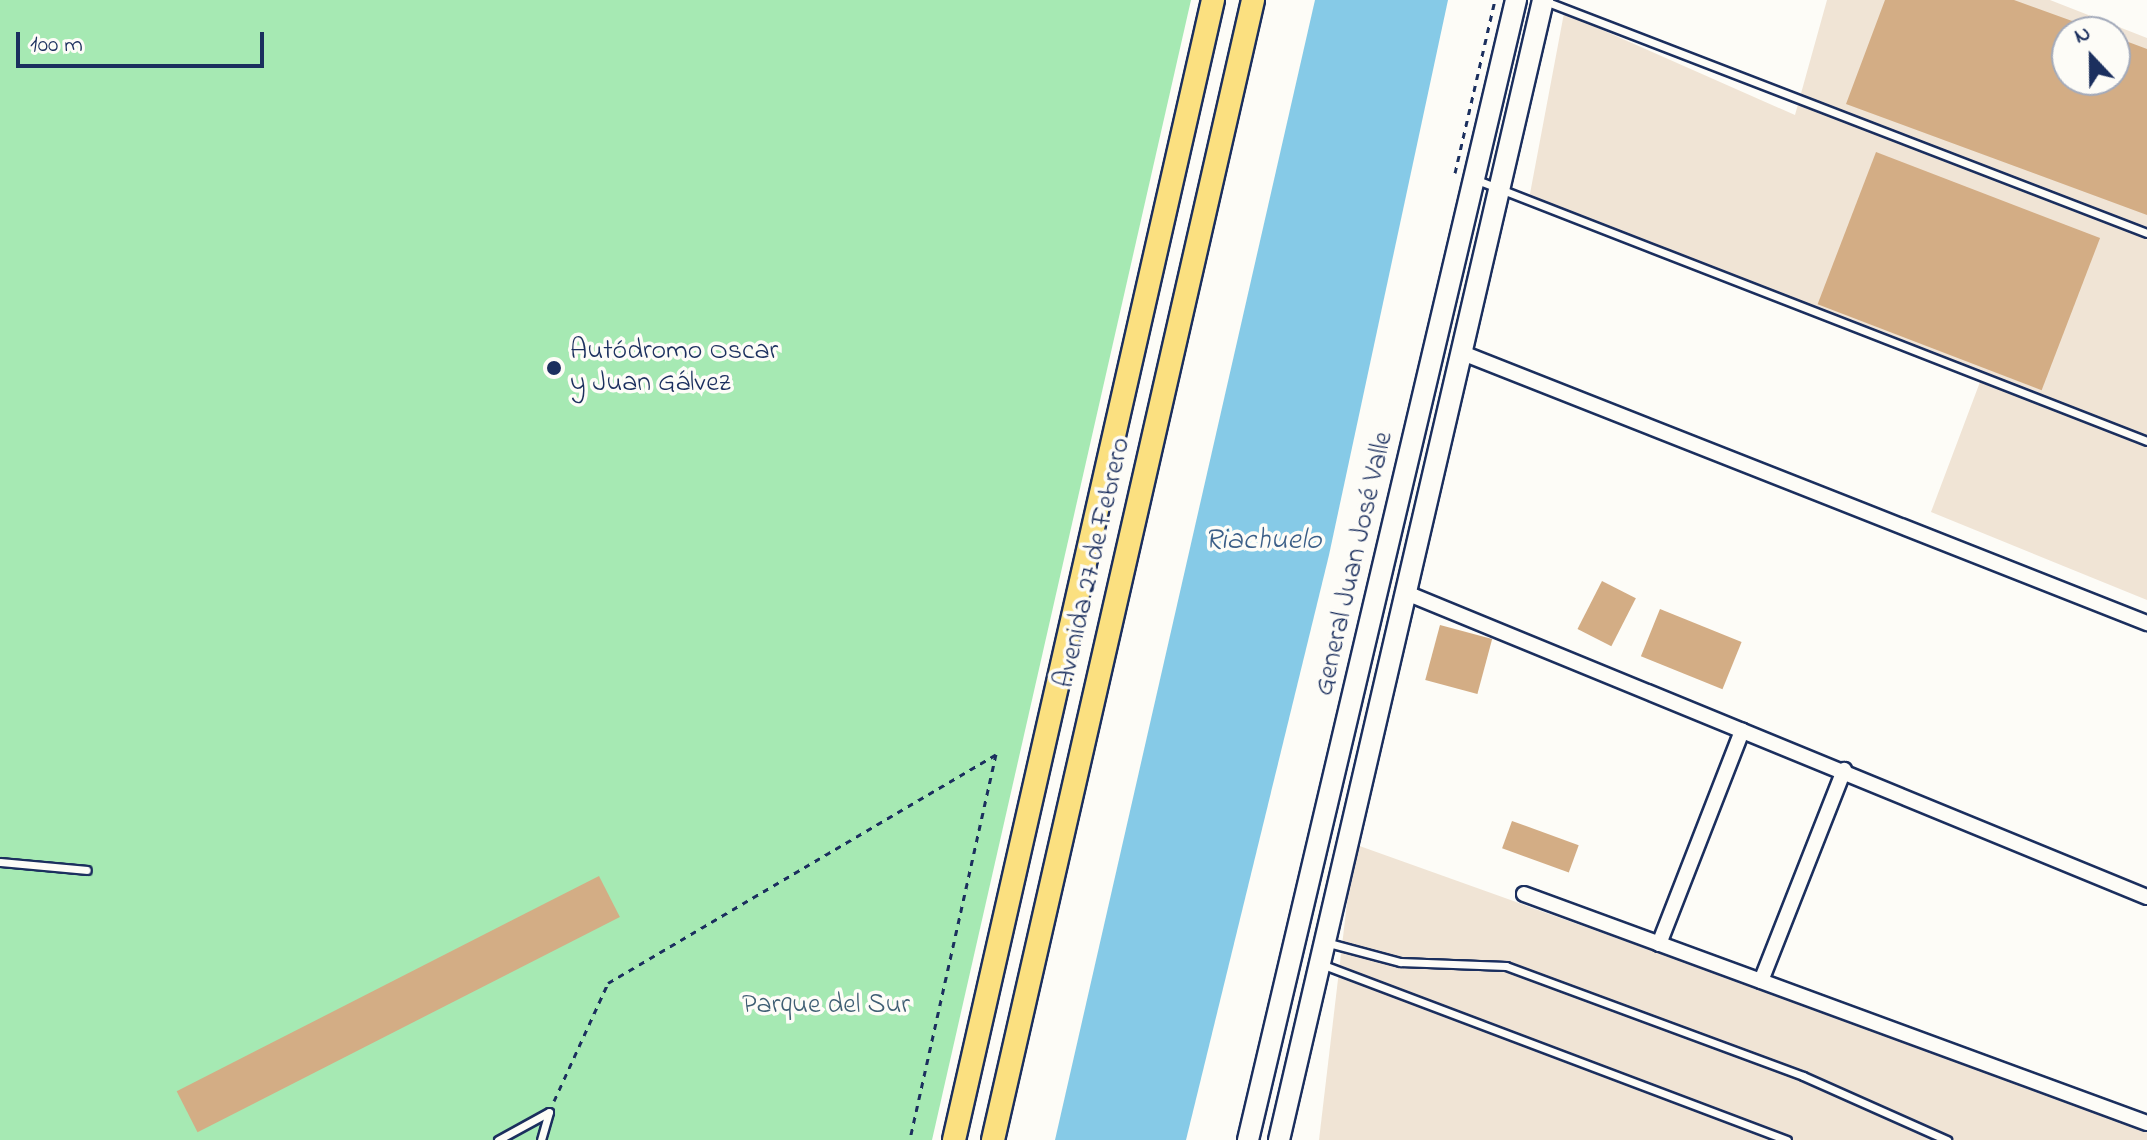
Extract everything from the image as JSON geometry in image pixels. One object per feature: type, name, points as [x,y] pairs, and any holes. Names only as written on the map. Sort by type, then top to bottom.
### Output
[{"type":"main road","name":"Avenida 27 de Febrero","points":[[954,1140],[1213,0]]},
{"type":"main road","name":"Avenida 27 de Febrero","points":[[993,1140],[1253,0]]},
{"type":"main road","name":"General Juan José Valle","points":[[1248,1140],[1516,0]]},
{"type":"main road","name":"General Juan José Valle","points":[[1279,1140],[1543,0]]},
{"type":"street","points":[[1460,352],[2147,623]]},
{"type":"street","points":[[1404,592],[1844,770],[2147,897]]},
{"type":"street","points":[[1659,944],[1742,731]]},
{"type":"street","points":[[1761,981],[1844,770]]},
{"type":"street","points":[[1524,894],[2147,1123]]},
{"type":"lane","points":[[1543,0],[2147,233]]},
{"type":"lane","points":[[1474,179],[1499,185],[2147,441]]},
{"type":"lane","points":[[0,862],[87,870]]},
{"type":"lane","points":[[1324,942],[1400,962],[1506,966],[1803,1076],[1947,1140]]},
{"type":"lane","points":[[1319,964],[1787,1140]]},
{"type":"lane","points":[[498,1140],[549,1112]]},
{"type":"lane","points":[[541,1140],[549,1112]]},
{"type":"path","points":[[549,1112],[608,983],[996,754],[910,1140]]},
{"type":"shaded area","points":[[1827,0],[2050,0],[2091,16],[2051,16],[2051,96],[2131,96],[2131,32],[2147,38],[2147,600],[1931,512],[1980,382],[1529,199],[1564,13],[1795,115]]},
{"type":"shaded area","points":[[1354,844],[2147,1128],[2147,1140],[1319,1140]]},
{"type":"green space","name":"Autódromo Oscar y Juan Gálvez","points":[[0,0],[1191,0],[932,1140],[0,1140]]},
{"type":"water","name":"Riachuelo","points":[[1315,0],[1448,0],[1329,555],[1186,1140],[1055,1140]]},
{"type":"building","points":[[1885,0],[2014,0],[2058,16],[2051,16],[2051,96],[2131,96],[2131,43],[2147,49],[2147,215],[1846,104]]},
{"type":"building","points":[[1876,152],[2100,238],[2042,390],[1818,304]]},
{"type":"building","points":[[1602,581],[1636,598],[1611,646],[1577,629]]},
{"type":"building","points":[[1660,609],[1742,642],[1722,689],[1641,656]]},
{"type":"building","points":[[1440,625],[1492,639],[1477,694],[1425,680]]},
{"type":"building","points":[[1512,821],[1579,845],[1569,873],[1502,848]]},
{"type":"building","points":[[599,876],[620,917],[198,1132],[177,1091]]},
{"type":"place","name":"Autódromo Oscar y Juan Gálvez","points":[[554,368]]},
{"type":"park label","name":"Parque del Sur","points":[[826,1006]]}]
